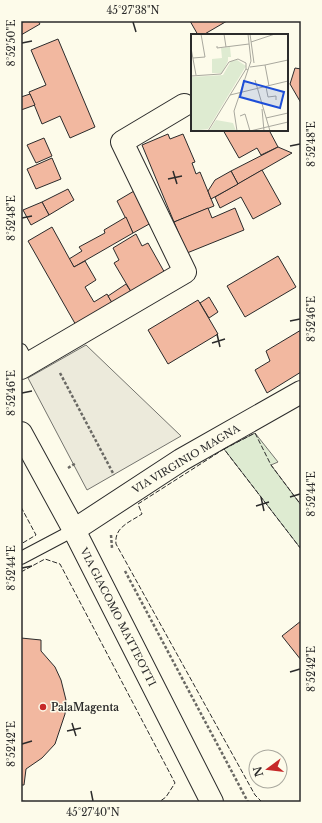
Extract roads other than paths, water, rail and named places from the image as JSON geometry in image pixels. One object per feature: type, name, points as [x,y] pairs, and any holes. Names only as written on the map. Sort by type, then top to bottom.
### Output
[{"type":"street","points":[[23,360],[48,352],[185,272],[122,142],[184,105]]},
{"type":"street","name":"VIA VIRGINIO MAGNA","points":[[74,530],[181,460],[301,392]]},
{"type":"street","name":"VIA GIACOMO MATTEOTTI","points":[[21,433],[74,530],[212,802]]},
{"type":"lane","points":[[21,558],[74,530]]},
{"type":"place","name":"PalaMagenta","points":[[43,707]]}]
